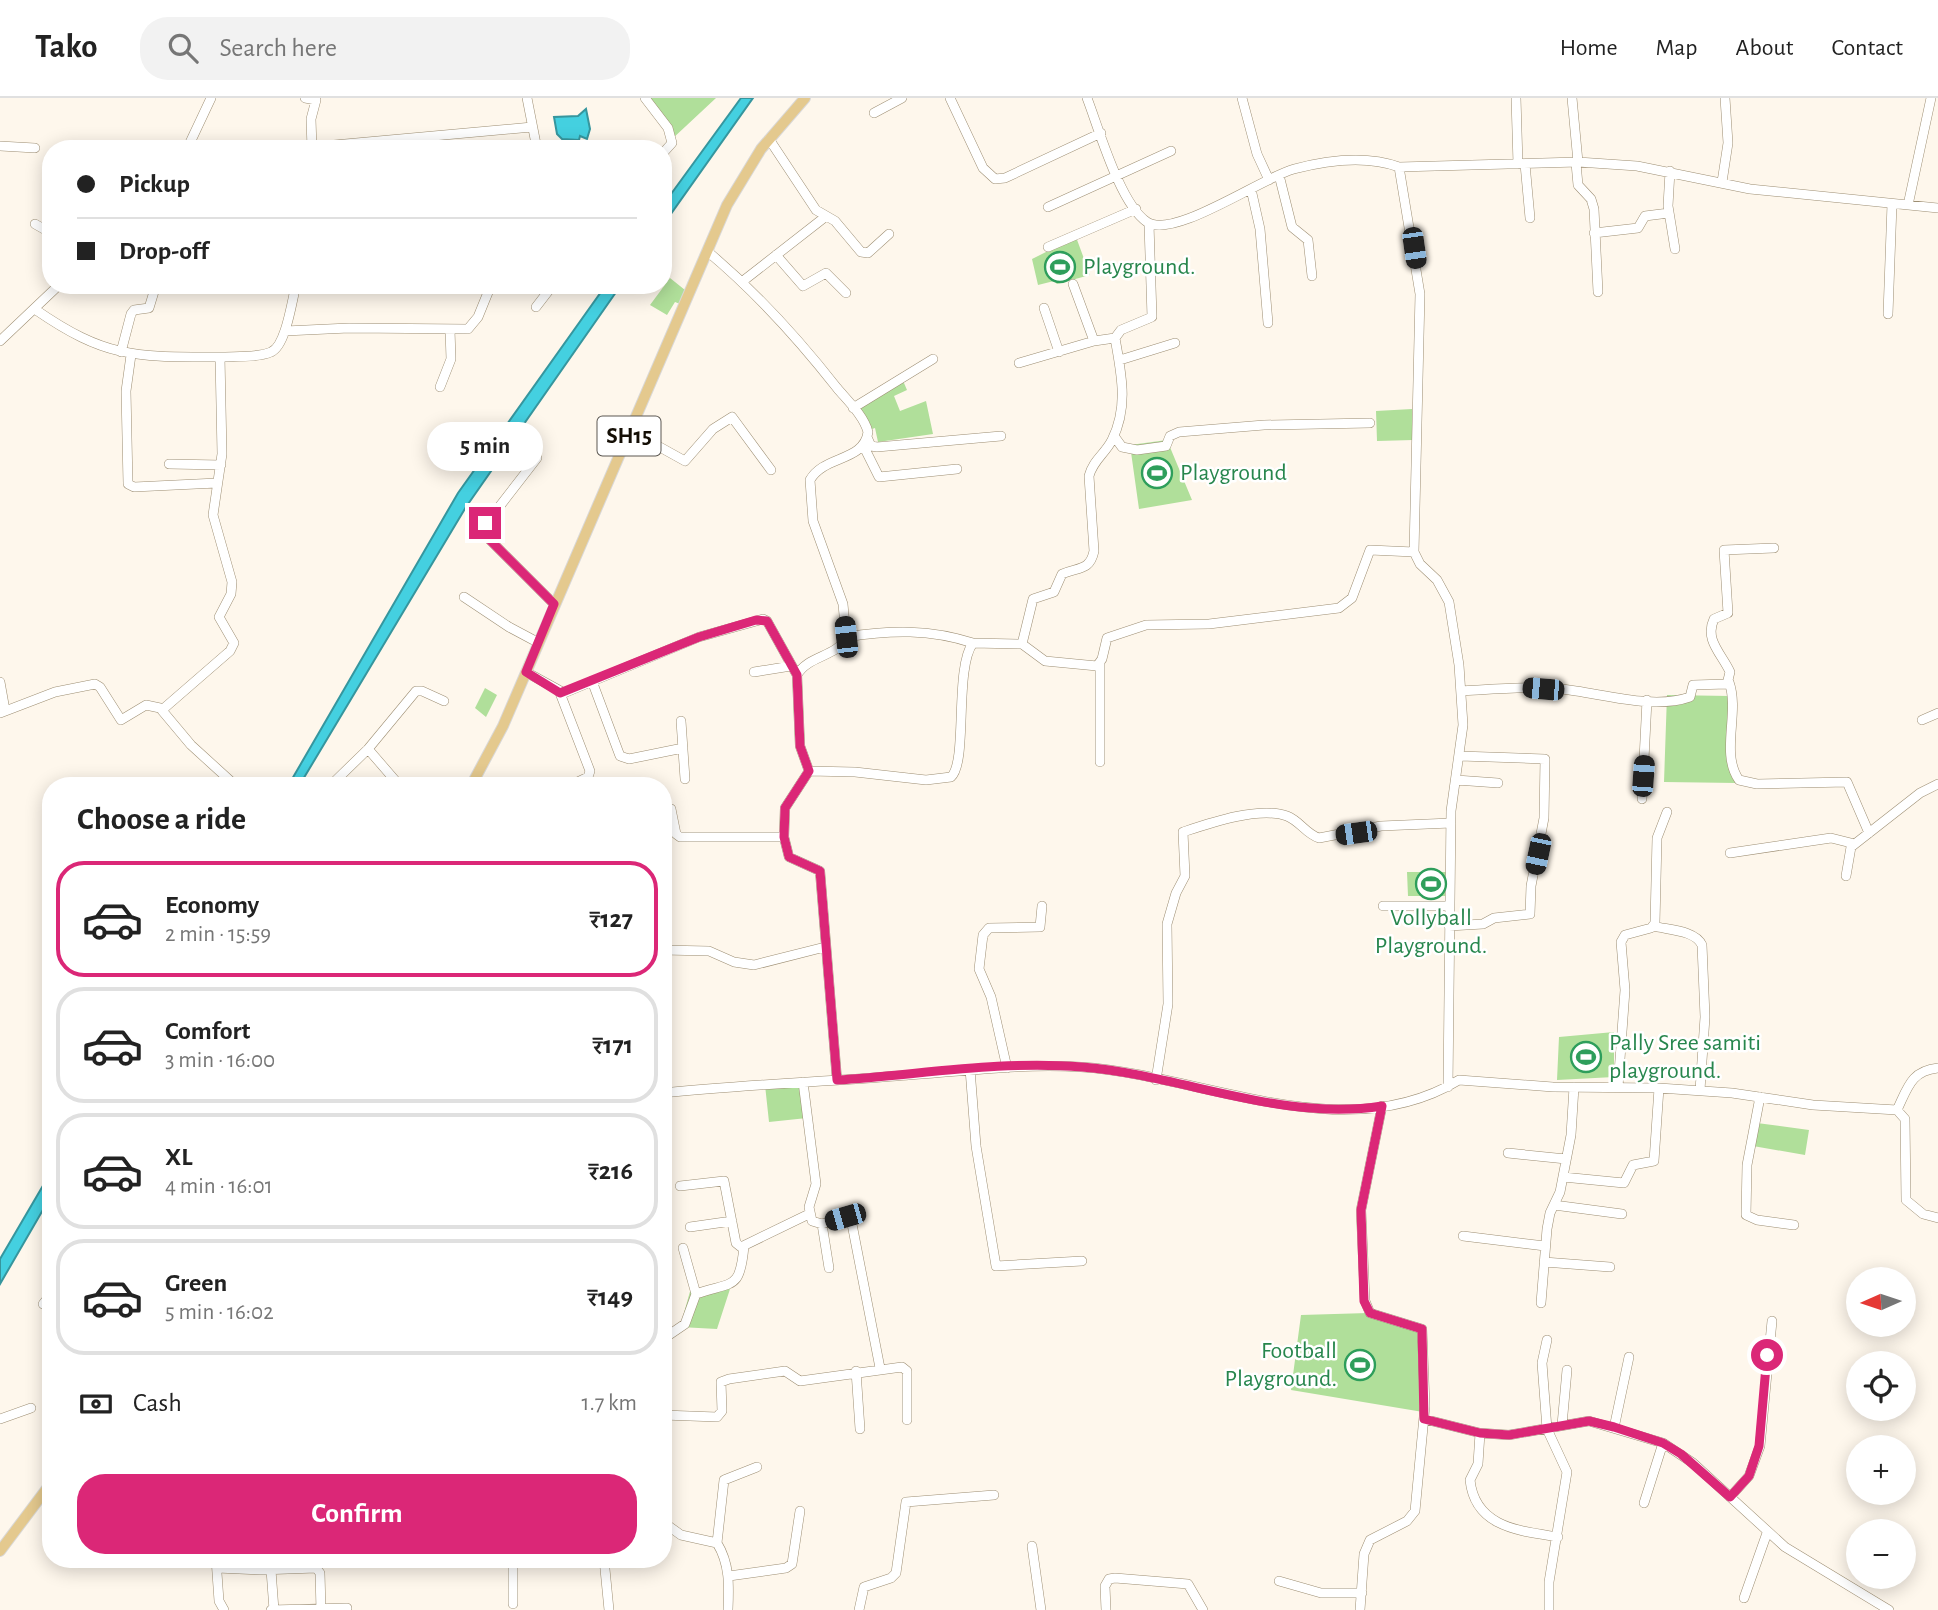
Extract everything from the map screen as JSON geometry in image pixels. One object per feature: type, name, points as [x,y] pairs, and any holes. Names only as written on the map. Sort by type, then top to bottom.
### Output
[{"type":"main road","name":"SH15","points":[[476,777],[503,726],[706,251],[740,183],[769,139],[805,98]]},
{"type":"main road","points":[[1,1547],[42,1495]]},
{"type":"street","points":[[191,140],[211,98]]},
{"type":"street","points":[[305,98],[318,99],[311,119],[312,140]]},
{"type":"street","points":[[527,98],[535,140]]},
{"type":"street","points":[[646,98],[668,128],[671,140]]},
{"type":"street","points":[[874,113],[902,98]]},
{"type":"street","points":[[950,98],[983,168],[995,179],[1005,178],[1101,133]]},
{"type":"street","points":[[1019,363],[1094,341],[1115,338],[1121,330],[1152,317],[1149,224],[1136,209],[1115,175],[1087,98]]},
{"type":"street","points":[[1242,98],[1257,154],[1269,180]]},
{"type":"street","points":[[1516,98],[1521,164],[1530,218]]},
{"type":"street","points":[[1572,98],[1580,189],[1591,199],[1598,292]]},
{"type":"street","points":[[1722,182],[1728,143],[1725,98]]},
{"type":"street","points":[[1908,205],[1931,98]]},
{"type":"street","points":[[396,140],[532,127]]},
{"type":"street","points":[[769,139],[816,210],[835,221],[864,254],[889,234]]},
{"type":"street","points":[[0,146],[35,148]]},
{"type":"street","points":[[1048,207],[1171,152]]},
{"type":"street","points":[[1149,224],[1177,222],[1292,169],[1348,159],[1382,160],[1399,167],[1577,162],[1670,171],[1773,192],[1938,208]]},
{"type":"street","points":[[1399,167],[1420,294],[1414,552],[1420,564],[1437,580],[1449,602],[1461,691],[1460,756],[1451,823],[1448,1087]]},
{"type":"street","points":[[1670,171],[1669,213],[1675,249]]},
{"type":"street","points":[[1279,175],[1292,227],[1308,240],[1311,276]]},
{"type":"street","points":[[1251,188],[1260,229],[1268,323]]},
{"type":"street","points":[[1888,314],[1892,204]]},
{"type":"street","points":[[1048,247],[1136,209]]},
{"type":"street","points":[[1594,233],[1638,228],[1647,215],[1669,213]]},
{"type":"street","points":[[743,281],[825,217]]},
{"type":"street","points":[[35,224],[42,228]]},
{"type":"street","points":[[706,251],[743,281],[802,343],[853,408],[866,427],[865,441],[879,477],[957,469]]},
{"type":"street","points":[[776,255],[803,286],[826,273],[846,293]]},
{"type":"street","points":[[1073,284],[1094,341]]},
{"type":"street","points":[[0,341],[51,294]]},
{"type":"street","points":[[153,294],[149,308],[134,310],[131,314],[126,354],[128,484],[134,487],[217,483]]},
{"type":"street","points":[[36,310],[87,342],[126,354],[220,357],[272,352],[285,331],[294,294]]},
{"type":"street","points":[[285,331],[349,328],[450,330],[472,327],[487,294]]},
{"type":"street","points":[[536,307],[546,294]]},
{"type":"street","points":[[1044,308],[1059,352]]},
{"type":"street","points":[[440,387],[450,366],[450,330]]},
{"type":"street","points":[[1022,644],[1033,599],[1054,592],[1062,574],[1086,567],[1092,562],[1094,551],[1089,476],[1091,466],[1114,436],[1124,389],[1115,338]]},
{"type":"street","points":[[1120,360],[1175,343]]},
{"type":"street","points":[[162,710],[230,651],[234,643],[219,617],[231,594],[232,577],[213,515],[220,465],[220,357]]},
{"type":"street","points":[[853,408],[933,359]]},
{"type":"street","points":[[631,431],[685,461],[713,429],[732,416],[771,470]]},
{"type":"street","points":[[1114,436],[1122,447],[1137,450],[1163,447],[1170,436],[1179,432],[1264,425],[1370,423]]},
{"type":"street","points":[[865,441],[877,447],[1001,436]]},
{"type":"street","points":[[797,675],[809,660],[838,647],[846,637],[843,604],[813,521],[808,490],[814,472],[825,463],[847,456],[865,441]]},
{"type":"street","points":[[537,458],[482,529],[554,604]]},
{"type":"street","points":[[169,464],[220,465]]},
{"type":"street","points":[[1774,548],[1724,550],[1728,613],[1714,619],[1711,626],[1714,649],[1725,662],[1734,697],[1732,763],[1738,780],[1757,784],[1847,782],[1869,833]]},
{"type":"street","points":[[1100,762],[1100,664],[1107,638],[1146,625],[1209,624],[1339,608],[1352,598],[1370,550],[1414,552]]},
{"type":"street","points":[[464,597],[539,643]]},
{"type":"street","points":[[560,693],[699,637],[763,619],[767,621],[797,675],[800,746],[809,771]]},
{"type":"street","points":[[846,637],[918,631],[944,634],[973,643],[1022,644],[1045,662],[1092,667],[1100,664]]},
{"type":"street","points":[[809,771],[855,772],[926,780],[951,777],[958,764],[961,705],[973,643]]},
{"type":"street","points":[[754,672],[791,666]]},
{"type":"street","points":[[526,672],[560,693],[590,771],[588,777]]},
{"type":"street","points":[[592,681],[620,756],[629,759],[683,748]]},
{"type":"street","points":[[0,682],[3,712],[55,692],[92,684],[100,687],[121,720],[150,704],[162,710],[191,745],[226,777]]},
{"type":"street","points":[[1461,691],[1526,688],[1647,700],[1687,699],[1693,685],[1729,682]]},
{"type":"street","points":[[339,777],[368,749],[416,691],[444,701]]},
{"type":"street","points":[[1642,799],[1647,700]]},
{"type":"street","points":[[1922,719],[1938,713]]},
{"type":"street","points":[[681,721],[685,779]]},
{"type":"street","points":[[368,749],[392,777]]},
{"type":"street","points":[[1449,926],[1483,925],[1494,918],[1530,914],[1531,886],[1545,806],[1545,759],[1460,756]]},
{"type":"street","points":[[809,771],[788,799],[784,837],[789,857],[820,871],[837,1080]]},
{"type":"street","points":[[1456,780],[1497,783]]},
{"type":"street","points":[[1846,876],[1849,852],[1855,844],[1920,793],[1938,784]]},
{"type":"street","points":[[1653,926],[1658,912],[1658,830],[1668,812]]},
{"type":"street","points":[[672,814],[676,834],[680,837],[784,837]]},
{"type":"street","points":[[1156,1080],[1168,1004],[1167,924],[1185,876],[1183,832],[1226,819],[1272,815],[1289,817],[1319,838],[1381,825],[1451,823]]},
{"type":"street","points":[[1730,853],[1831,838],[1855,844]]},
{"type":"street","points":[[1007,1068],[991,997],[979,969],[983,935],[989,929],[1040,926],[1042,906]]},
{"type":"street","points":[[1382,906],[1449,906]]},
{"type":"street","points":[[1618,1087],[1625,990],[1621,942],[1625,935],[1653,926],[1691,934],[1699,938],[1702,945],[1705,1017],[1700,1090]]},
{"type":"street","points":[[672,950],[709,951],[734,962],[754,965],[825,947]]},
{"type":"street","points":[[672,1092],[971,1069],[1082,1067],[1238,1097],[1354,1111],[1433,1096],[1459,1080],[1574,1087],[1700,1090],[1813,1105],[1897,1110],[1905,1119],[1906,1200],[1923,1214],[1938,1218]]},
{"type":"street","points":[[1897,1110],[1914,1078],[1922,1070],[1938,1068]]},
{"type":"street","points":[[971,1069],[976,1146],[996,1266],[1083,1261]]},
{"type":"street","points":[[803,1082],[816,1184],[809,1214],[812,1221],[822,1224],[845,1217],[852,1219],[880,1368]]},
{"type":"street","points":[[1541,1303],[1545,1246],[1563,1177],[1574,1087]]},
{"type":"street","points":[[1563,1177],[1624,1183],[1633,1165],[1654,1161],[1659,1088]]},
{"type":"street","points":[[1760,1097],[1747,1166],[1746,1214],[1757,1220],[1794,1225]]},
{"type":"street","points":[[1360,1610],[1364,1554],[1370,1540],[1407,1521],[1415,1511],[1424,1419],[1422,1329],[1370,1313],[1364,1301],[1361,1210],[1382,1106]]},
{"type":"street","points":[[1508,1153],[1566,1158]]},
{"type":"street","points":[[680,1186],[724,1181],[736,1243],[744,1246],[809,1214]]},
{"type":"street","points":[[1554,1205],[1622,1213]]},
{"type":"street","points":[[690,1227],[732,1221]]},
{"type":"street","points":[[822,1224],[829,1268]]},
{"type":"street","points":[[1462,1236],[1545,1246]]},
{"type":"street","points":[[696,1294],[733,1285],[742,1273],[744,1246]]},
{"type":"street","points":[[672,1333],[685,1324],[696,1294],[683,1248]]},
{"type":"street","points":[[1544,1262],[1610,1267]]},
{"type":"street","points":[[1730,1497],[1749,1476],[1759,1446],[1772,1321]]},
{"type":"street","points":[[1547,1340],[1542,1363],[1547,1429],[1567,1472],[1549,1581],[1549,1610]]},
{"type":"street","points":[[1614,1427],[1629,1357]]},
{"type":"street","points":[[672,1416],[717,1418],[722,1410],[720,1386],[724,1380],[785,1371],[800,1381],[856,1371],[902,1367],[906,1371],[907,1420]]},
{"type":"street","points":[[1562,1425],[1567,1370]]},
{"type":"street","points":[[856,1371],[860,1429]]},
{"type":"street","points":[[0,1419],[31,1408]]},
{"type":"street","points":[[1424,1419],[1480,1433],[1509,1435],[1589,1421],[1663,1443],[1693,1463],[1767,1533],[1889,1610]]},
{"type":"street","points":[[1480,1433],[1478,1464],[1471,1480],[1474,1495],[1485,1511],[1499,1525],[1509,1529],[1558,1537]]},
{"type":"street","points":[[1644,1503],[1663,1443]]},
{"type":"street","points":[[728,1610],[729,1576],[724,1555],[716,1543],[724,1480],[757,1467]]},
{"type":"street","points":[[859,1610],[864,1587],[891,1578],[896,1573],[906,1502],[994,1495]]},
{"type":"street","points":[[729,1576],[786,1568],[792,1564],[800,1511]]},
{"type":"street","points":[[672,1528],[681,1535],[716,1543]]},
{"type":"street","points":[[1744,1598],[1767,1533]]},
{"type":"street","points":[[1032,1546],[1041,1610]]},
{"type":"street","points":[[216,1568],[219,1601],[224,1610]]},
{"type":"street","points":[[253,1568],[278,1568]]},
{"type":"street","points":[[314,1568],[318,1569],[321,1610]]},
{"type":"street","points":[[513,1568],[513,1604]]},
{"type":"street","points":[[605,1568],[609,1610]]},
{"type":"street","points":[[271,1570],[273,1610],[347,1608]]},
{"type":"street","points":[[1105,1610],[1105,1586],[1109,1579],[1115,1578],[1188,1584],[1203,1610]]},
{"type":"street","points":[[1279,1581],[1321,1594],[1362,1593]]},
{"type":"green space","points":[[645,98],[716,98],[671,140]]},
{"type":"green space","name":"Playground.","points":[[1076,237],[1090,275],[1057,284],[1054,281],[1038,285],[1032,259]]},
{"type":"green space","points":[[672,280],[685,290],[680,304],[675,302],[667,315],[650,305],[658,294],[672,294]]},
{"type":"green space","points":[[901,376],[907,390],[894,396],[900,411],[926,401],[933,434],[878,442],[875,428],[869,430],[854,405]]},
{"type":"green space","points":[[1412,409],[1413,440],[1377,441],[1376,411]]},
{"type":"green space","name":"Playground","points":[[1167,440],[1192,500],[1139,509],[1130,445]]},
{"type":"green space","points":[[485,688],[497,695],[486,717],[475,708]]},
{"type":"green space","points":[[1667,695],[1730,696],[1737,783],[1664,782]]},
{"type":"green space","name":"Vollyball Playground.","points":[[1407,872],[1455,872],[1454,896],[1408,896]]},
{"type":"green space","name":"Pally Sree samiti playground.","points":[[1614,1032],[1614,1077],[1557,1080],[1559,1037]]},
{"type":"green space","points":[[803,1082],[807,1118],[769,1122],[765,1085]]},
{"type":"green space","points":[[1757,1123],[1809,1130],[1805,1155],[1753,1146]]},
{"type":"green space","points":[[691,1288],[730,1289],[717,1329],[680,1327]]},
{"type":"green space","name":"Football Playground.","points":[[1368,1313],[1422,1329],[1423,1412],[1291,1390],[1301,1315]]},
{"type":"water","points":[[741,98],[753,98],[672,212],[672,193]]},
{"type":"water","points":[[586,109],[590,129],[587,139],[580,136],[579,140],[562,139],[557,134],[554,117],[578,116]]},
{"type":"water","points":[[600,294],[615,294],[466,507],[304,777],[293,777],[458,493]]},
{"type":"water","points":[[42,1187],[42,1212],[0,1284],[0,1259]]},
{"type":"place","name":"Playground.","points":[[1060,267]]},
{"type":"place","name":"Playground","points":[[1157,473]]},
{"type":"place","name":"Vollyball Playground.","points":[[1431,884]]},
{"type":"place","name":"Pally Sree samiti playground.","points":[[1586,1057]]},
{"type":"place","name":"Football Playground.","points":[[1360,1365]]},
{"type":"route","points":[[485,523],[482,529],[485,535],[554,604],[526,672],[560,693],[564,694],[641,659],[699,637],[756,620],[767,621],[797,675],[795,684],[800,746],[809,771],[804,782],[788,799],[784,837],[789,857],[820,871],[825,967],[837,1080],[950,1070],[1082,1067],[1238,1097],[1315,1108],[1354,1111],[1382,1106],[1361,1210],[1364,1301],[1370,1313],[1422,1329],[1424,1419],[1480,1433],[1509,1435],[1589,1421],[1614,1427],[1663,1443],[1693,1463],[1730,1497],[1749,1476],[1755,1464],[1767,1355]]}]
